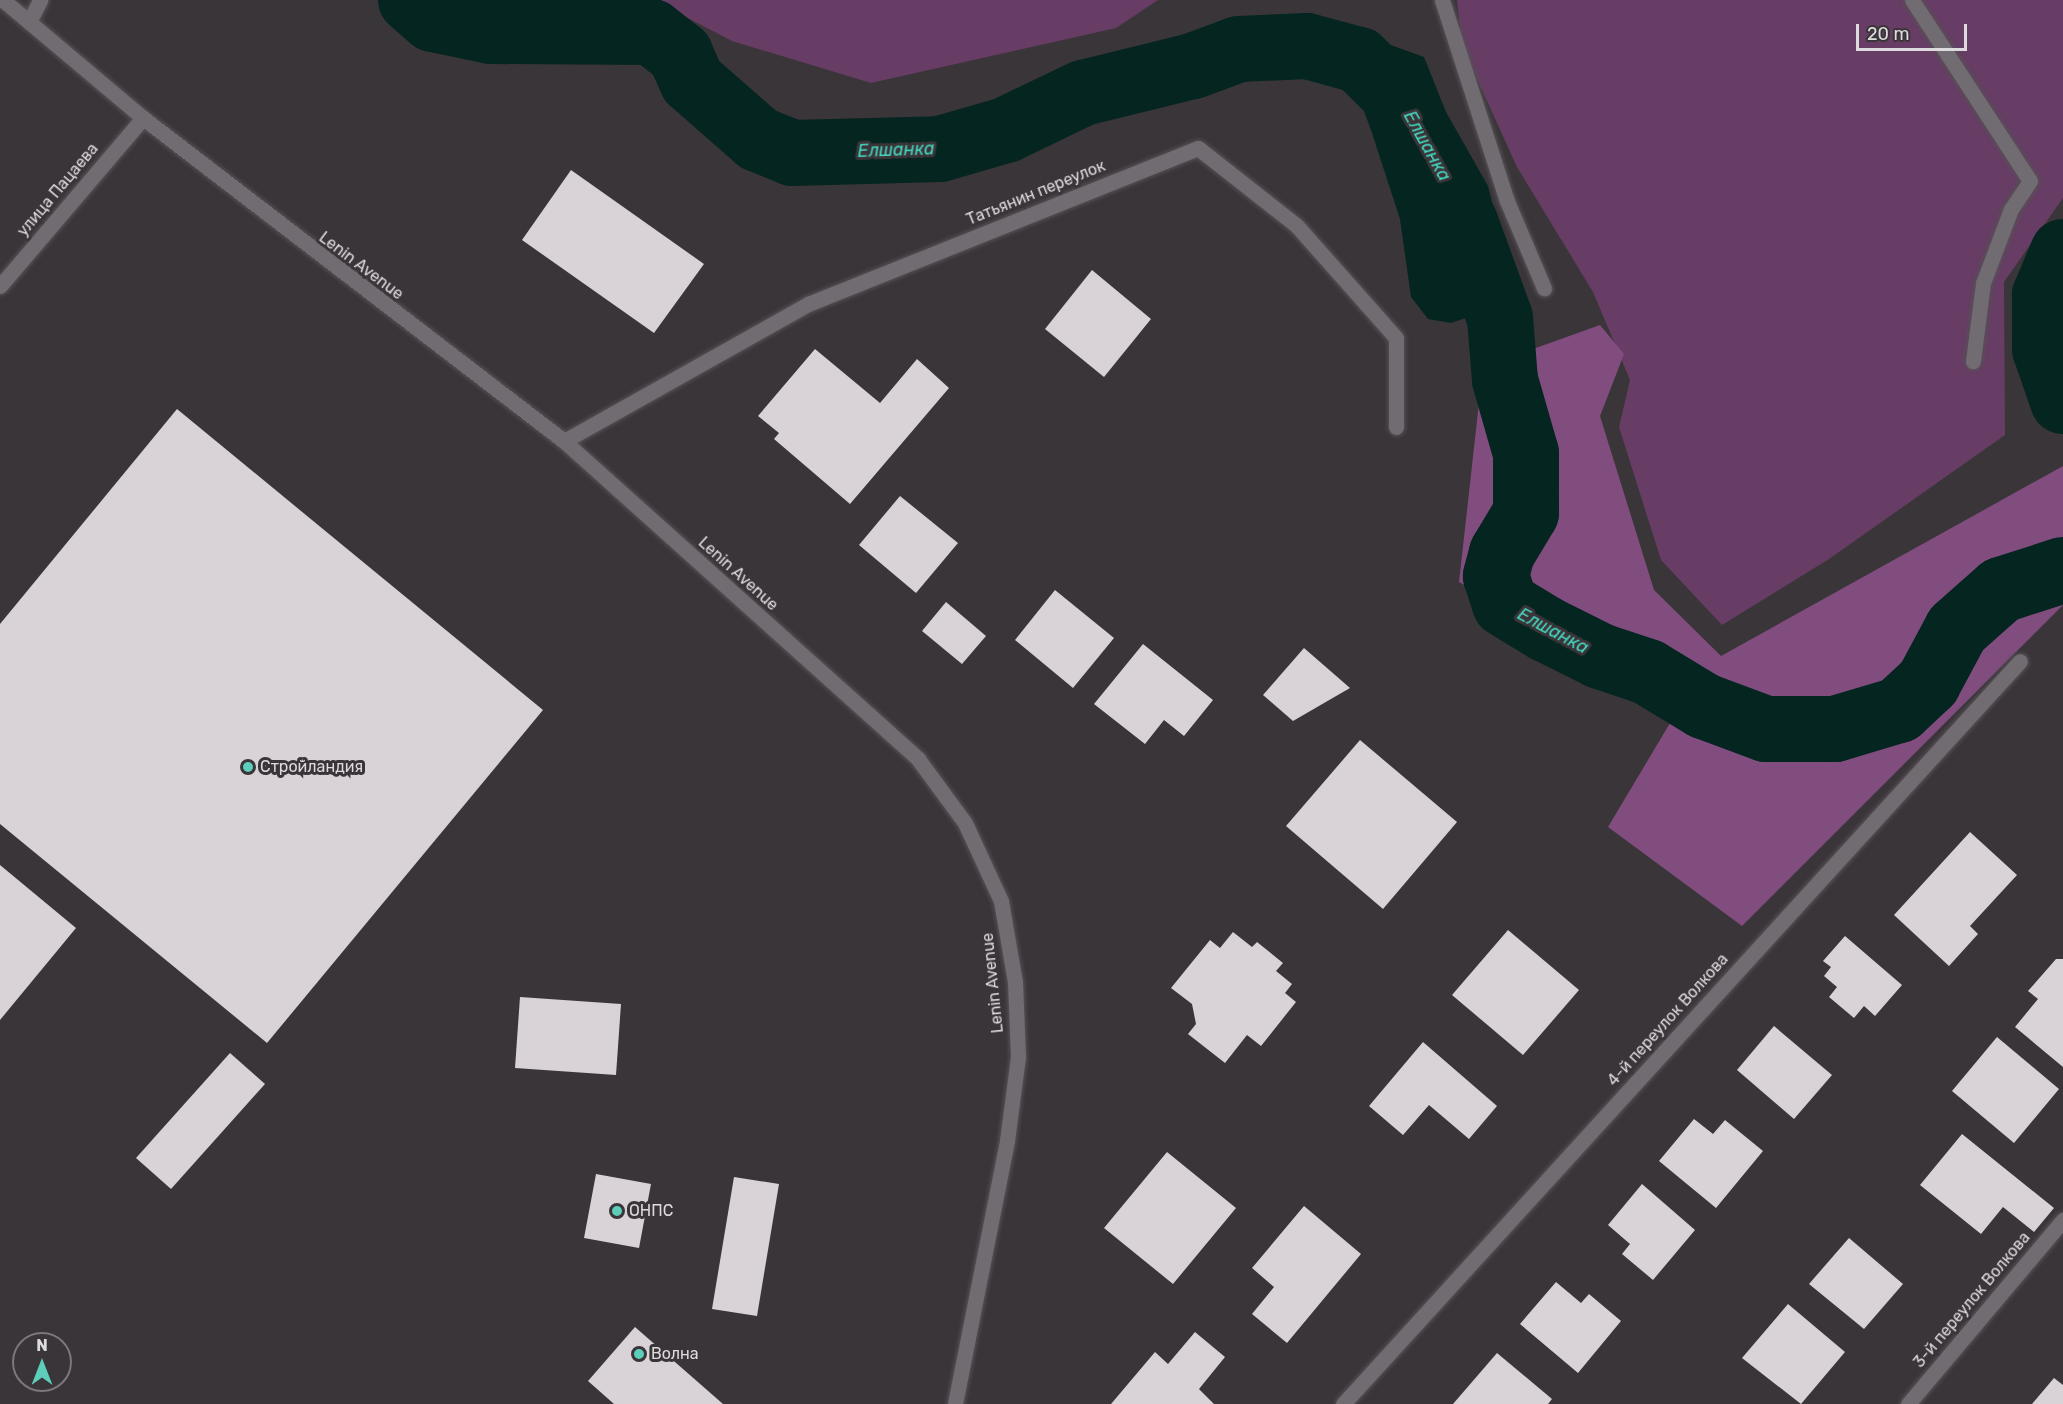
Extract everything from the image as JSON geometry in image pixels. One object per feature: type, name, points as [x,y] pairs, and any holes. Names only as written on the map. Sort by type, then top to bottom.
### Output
[{"type":"street","name":"Lenin Avenue","points":[[3,0],[143,118],[564,441],[918,759],[964,823],[1001,901],[1015,982],[1018,1057],[1007,1141],[955,1404]]},
{"type":"street","points":[[29,22],[40,0]]},
{"type":"street","points":[[1442,0],[1507,201],[1544,288]]},
{"type":"street","points":[[1912,0],[2030,181],[2011,209],[1983,283],[1973,361]]},
{"type":"street","name":"улица Пацаева","points":[[0,286],[143,118]]},
{"type":"street","name":"Татьянин переулок","points":[[564,441],[808,304],[1198,148],[1297,226],[1396,338],[1396,427]]},
{"type":"street","name":"4-й переулок Волкова","points":[[1343,1404],[2020,661]]},
{"type":"street","name":"3-й переулок Волкова","points":[[1908,1404],[2063,1220]]},
{"type":"shaded area","points":[[653,0],[1158,0],[1116,28],[871,83],[732,41]]},
{"type":"shaded area","points":[[1457,0],[2063,0],[2063,198],[2004,282],[2005,435],[1829,559],[1722,625],[1661,560],[1619,427],[1630,380],[1593,292],[1517,167],[1462,46]]},
{"type":"shaded area","points":[[2063,241],[2063,418],[2027,313]]},
{"type":"shaded area","points":[[1600,325],[1624,354],[1600,416],[1654,590],[1721,656],[2063,466],[2063,605],[1742,926],[1608,827],[1682,703],[1459,582],[1483,367]]},
{"type":"water","points":[[1352,31],[1424,57],[1446,112],[1488,186],[1500,234],[1516,267],[1522,299],[1451,323],[1428,319],[1411,297],[1400,219],[1371,130],[1358,95],[1343,83],[1326,49]]},
{"type":"building","points":[[571,170],[704,264],[654,333],[522,240]]},
{"type":"building","points":[[1092,270],[1151,319],[1104,377],[1045,329]]},
{"type":"building","points":[[815,349],[880,403],[917,359],[949,388],[850,504],[774,439],[779,433],[758,416]]},
{"type":"building","name":"Стройландия","points":[[177,409],[543,710],[267,1043],[0,824],[0,624]]},
{"type":"building","points":[[900,496],[958,543],[916,593],[859,545]]},
{"type":"building","points":[[1055,590],[1114,638],[1073,688],[1015,640]]},
{"type":"building","points":[[946,602],[986,636],[962,664],[922,631]]},
{"type":"building","points":[[1143,644],[1213,700],[1184,736],[1164,720],[1145,744],[1094,704]]},
{"type":"building","points":[[1304,648],[1350,688],[1293,721],[1263,695]]},
{"type":"building","points":[[1360,740],[1457,822],[1383,909],[1286,826]]},
{"type":"building","points":[[1970,832],[2017,875],[1970,926],[1978,934],[1949,966],[1894,915]]},
{"type":"building","points":[[0,865],[76,928],[0,1020]]},
{"type":"building","points":[[1508,930],[1579,990],[1523,1055],[1452,995]]},
{"type":"building","points":[[1233,932],[1252,947],[1257,942],[1283,963],[1276,971],[1292,984],[1285,993],[1296,1002],[1261,1046],[1247,1035],[1225,1063],[1188,1034],[1196,1024],[1192,1004],[1171,988],[1210,940],[1220,948]]},
{"type":"building","points":[[1845,936],[1902,985],[1875,1016],[1864,1006],[1854,1018],[1829,997],[1837,987],[1824,976],[1831,967],[1823,961]]},
{"type":"building","points":[[2056,959],[2063,959],[2063,1067],[2015,1027],[2038,999],[2028,991]]},
{"type":"building","points":[[520,997],[621,1004],[616,1075],[515,1068]]},
{"type":"building","points":[[1774,1026],[1832,1075],[1794,1119],[1737,1070]]},
{"type":"building","points":[[1997,1037],[2059,1089],[2014,1143],[1952,1091]]},
{"type":"building","points":[[1423,1042],[1497,1106],[1469,1139],[1429,1105],[1403,1135],[1369,1106]]},
{"type":"building","points":[[230,1053],[265,1084],[171,1189],[136,1158]]},
{"type":"building","points":[[1694,1119],[1713,1134],[1725,1120],[1763,1151],[1716,1208],[1659,1161]]},
{"type":"building","points":[[1962,1134],[2054,1208],[2034,1232],[2003,1207],[1981,1234],[1920,1185]]},
{"type":"building","points":[[1167,1152],[1236,1208],[1173,1284],[1104,1228]]},
{"type":"building","name":"ОНПС","points":[[596,1174],[651,1184],[639,1248],[584,1238]]},
{"type":"building","points":[[734,1177],[779,1184],[757,1316],[712,1309]]},
{"type":"building","points":[[1642,1184],[1695,1230],[1653,1280],[1622,1254],[1630,1244],[1608,1225]]},
{"type":"building","points":[[1304,1206],[1361,1254],[1287,1343],[1252,1314],[1274,1287],[1252,1268]]},
{"type":"building","points":[[1849,1238],[1903,1284],[1864,1329],[1809,1284]]},
{"type":"building","points":[[1556,1282],[1581,1303],[1589,1294],[1621,1321],[1578,1373],[1520,1324]]},
{"type":"building","points":[[1788,1304],[1845,1352],[1801,1404],[1742,1358]]},
{"type":"building","name":"Волна","points":[[635,1327],[723,1404],[614,1404],[588,1381]]},
{"type":"building","points":[[1195,1332],[1225,1357],[1199,1389],[1214,1404],[1111,1404],[1155,1352],[1168,1364]]},
{"type":"building","points":[[1497,1353],[1552,1399],[1548,1404],[1453,1404]]},
{"type":"building","points":[[2054,1378],[2063,1385],[2063,1404],[2032,1404]]},
{"type":"waterway","name":"Елшанка","points":[[411,0],[433,19],[491,31],[652,32],[680,54],[692,81],[758,139],[792,153],[940,149],[1006,130],[1083,93],[1193,66],[1239,49],[1307,46],[1359,60],[1400,100]]},
{"type":"waterway","name":"Елшанка","points":[[1465,222],[1500,318],[1505,380],[1526,453],[1526,513],[1502,553],[1496,576],[1505,604],[1546,629],[1600,656],[1648,672],[1704,706],[1766,729],[1835,729],[1899,710],[1928,683],[1957,629],[2001,590],[2063,570]]},
{"type":"waterway","name":"Елшанка","points":[[2063,252],[2045,295],[2045,349],[2063,401]]},
{"type":"place","name":"Стройландия","points":[[248,767]]},
{"type":"place","name":"ОНПС","points":[[617,1211]]},
{"type":"place","name":"Волна","points":[[639,1354]]}]
